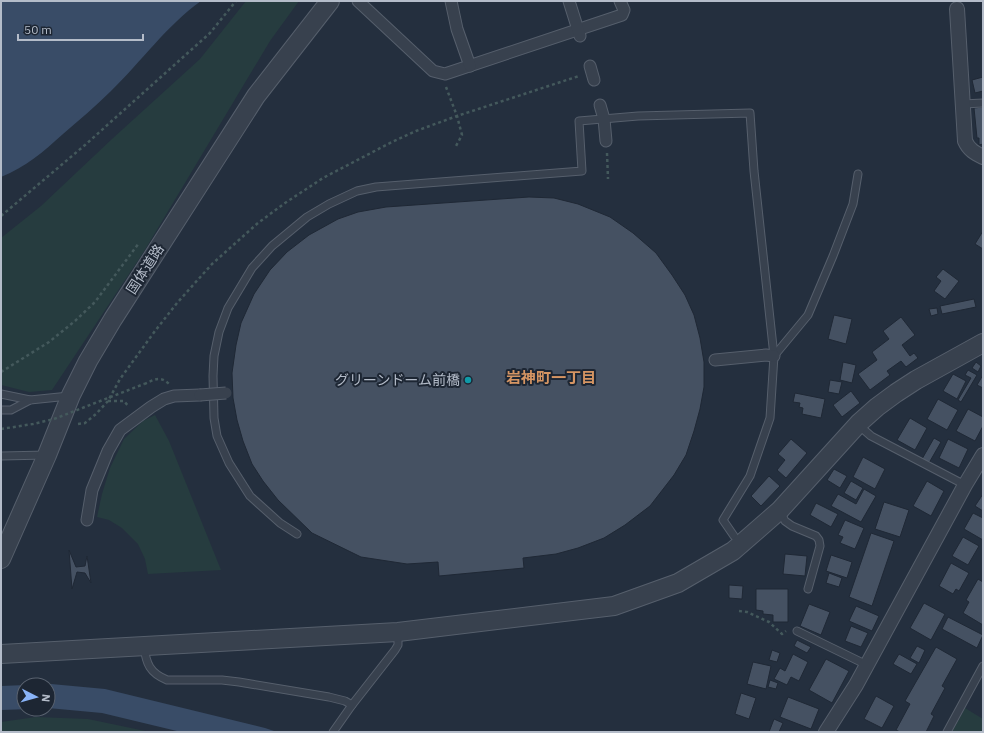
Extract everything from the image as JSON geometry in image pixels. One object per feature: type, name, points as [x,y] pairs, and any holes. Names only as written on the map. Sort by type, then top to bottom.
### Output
[{"type":"street","name":"国体道路","points":[[1,559],[47,455],[71,395],[88,361],[113,319],[256,96],[330,1]]},
{"type":"street","points":[[358,1],[433,71],[445,74],[579,33],[622,15],[624,10],[620,1]]},
{"type":"street","points":[[451,1],[457,29],[470,66]]},
{"type":"street","points":[[568,1],[579,33]]},
{"type":"street","points":[[959,6],[965,141],[971,151],[983,157]]},
{"type":"street","points":[[590,66],[594,80]]},
{"type":"street","points":[[600,105],[604,119],[606,141]]},
{"type":"street","points":[[1,654],[398,632],[614,606],[678,583],[733,551],[780,510],[859,423],[877,407],[909,384],[983,343]]},
{"type":"street","points":[[715,360],[770,356]]},
{"type":"street","points":[[87,520],[92,490],[108,451],[120,430],[164,399],[174,396],[226,393]]},
{"type":"street","points":[[826,732],[856,685],[965,485],[981,462]]},
{"type":"lane","points":[[963,104],[983,102]]},
{"type":"lane","points":[[297,534],[280,523],[250,496],[229,463],[217,436],[214,418],[214,356],[219,332],[228,308],[252,268],[272,246],[307,217],[356,191],[376,187],[582,171],[579,121],[638,116],[750,113],[770,356],[770,418],[750,476],[723,520],[734,536]]},
{"type":"lane","points":[[770,356],[808,315],[853,204],[858,174]]},
{"type":"lane","points":[[1,394],[30,400],[71,395]]},
{"type":"lane","points":[[1,410],[11,410],[30,400]]},
{"type":"lane","points":[[859,423],[871,436],[965,485]]},
{"type":"lane","points":[[1,456],[47,455]]},
{"type":"lane","points":[[780,510],[785,520],[792,526],[816,536],[819,540],[820,546],[808,589]]},
{"type":"lane","points":[[797,631],[867,665]]},
{"type":"lane","points":[[333,732],[395,650],[398,645],[398,632]]},
{"type":"lane","points":[[144,646],[146,660],[149,667],[154,673],[167,680],[235,681],[329,697],[345,701],[352,705]]},
{"type":"lane","points":[[947,732],[983,666]]},
{"type":"path","points":[[1,216],[85,145],[210,33],[236,1]]},
{"type":"path","points":[[446,86],[462,135],[456,146]]},
{"type":"path","points":[[606,141],[608,179]]},
{"type":"path","points":[[1,372],[49,342],[75,322],[95,302],[139,243]]},
{"type":"path","points":[[1,429],[54,419],[144,384]]},
{"type":"path","points":[[108,401],[124,401],[138,416]]},
{"type":"path","points":[[739,611],[747,612],[769,622],[782,634],[789,629],[797,631]]},
{"type":"green space","points":[[246,1],[299,1],[270,41],[143,253],[52,390],[29,392],[1,385],[1,238],[41,206],[200,59]]},
{"type":"green space","points":[[155,415],[169,441],[221,570],[148,574],[145,559],[138,544],[122,528],[109,520],[97,517],[110,468],[124,439],[143,421]]},
{"type":"green space","points":[[965,708],[983,719],[983,732],[952,732]]},
{"type":"green space","points":[[36,717],[88,719],[150,732],[1,732],[1,722]]},
{"type":"water","points":[[1,1],[201,1],[177,21],[122,80],[87,113],[34,158],[18,169],[1,177]]},
{"type":"water","points":[[56,684],[105,689],[277,732],[181,732],[102,713],[56,709]]},
{"type":"water","points":[[16,685],[16,709],[1,710],[1,686]]},
{"type":"building","points":[[983,77],[983,91],[975,93],[972,80]]},
{"type":"building","points":[[983,107],[983,144],[979,145],[974,108]]},
{"type":"building","name":"グリーンドーム前橋","points":[[529,197],[554,198],[578,204],[610,217],[633,233],[656,253],[685,295],[694,315],[700,338],[704,362],[704,387],[700,409],[686,455],[674,475],[650,506],[625,525],[604,538],[578,548],[556,554],[523,558],[524,568],[439,576],[438,562],[407,564],[361,557],[312,533],[278,500],[263,481],[252,464],[237,420],[233,398],[232,373],[241,323],[254,294],[270,270],[287,252],[309,235],[338,219],[358,212],[386,207]]},
{"type":"building","points":[[983,231],[983,249],[975,244]]},
{"type":"building","points":[[943,269],[959,281],[945,299],[934,291],[941,281],[936,277]]},
{"type":"building","points":[[974,299],[976,307],[942,314],[940,306]]},
{"type":"building","points":[[937,308],[938,314],[931,316],[929,309]]},
{"type":"building","points":[[834,315],[852,319],[846,344],[828,339]]},
{"type":"building","points":[[901,317],[915,335],[902,345],[910,356],[914,353],[918,358],[906,367],[901,361],[887,371],[890,375],[870,390],[858,374],[877,360],[872,352],[889,339],[883,331]]},
{"type":"building","points":[[843,362],[856,365],[852,383],[840,380]]},
{"type":"building","points":[[976,362],[981,366],[978,372],[972,368]]},
{"type":"building","points":[[968,370],[977,375],[961,402],[958,400],[971,378],[965,375]]},
{"type":"building","points":[[953,374],[966,381],[957,399],[943,391]]},
{"type":"building","points":[[983,375],[983,388],[977,385]]},
{"type":"building","points":[[830,380],[842,382],[839,394],[828,392]]},
{"type":"building","points":[[851,391],[860,403],[842,417],[833,405]]},
{"type":"building","points":[[795,393],[825,399],[821,418],[802,414],[803,408],[799,407],[800,403],[793,402]]},
{"type":"building","points":[[938,399],[958,410],[947,430],[927,419]]},
{"type":"building","points":[[968,409],[983,417],[983,426],[975,441],[956,431]]},
{"type":"building","points":[[910,418],[927,428],[915,450],[897,440]]},
{"type":"building","points":[[934,438],[941,442],[929,463],[922,459]]},
{"type":"building","points":[[791,439],[807,453],[786,478],[777,470],[785,460],[778,454]]},
{"type":"building","points":[[948,439],[968,449],[959,468],[939,458]]},
{"type":"building","points":[[863,457],[885,469],[875,489],[853,477]]},
{"type":"building","points":[[834,469],[847,476],[840,488],[827,480]]},
{"type":"building","points":[[769,476],[780,486],[761,506],[751,496]]},
{"type":"building","points":[[851,481],[863,488],[856,500],[844,493]]},
{"type":"building","points":[[927,481],[944,491],[931,516],[913,506]]},
{"type":"building","points":[[864,489],[876,496],[861,522],[831,506],[838,494],[856,504]]},
{"type":"building","points":[[983,494],[983,511],[975,506]]},
{"type":"building","points":[[884,502],[909,510],[900,537],[875,529]]},
{"type":"building","points":[[816,503],[838,514],[831,527],[810,515]]},
{"type":"building","points":[[973,513],[983,518],[983,540],[964,529]]},
{"type":"building","points":[[845,520],[864,528],[855,549],[840,543],[843,537],[838,535]]},
{"type":"building","points":[[871,533],[894,541],[872,606],[849,597]]},
{"type":"building","points":[[963,537],[979,546],[968,565],[952,556]]},
{"type":"building","points":[[69,550],[76,567],[85,566],[87,556],[91,583],[85,573],[77,572],[72,589]]},
{"type":"building","points":[[785,554],[807,556],[805,576],[783,574]]},
{"type":"building","points":[[831,555],[852,562],[847,578],[826,571]]},
{"type":"building","points":[[951,563],[969,573],[959,591],[956,589],[953,594],[939,586]]},
{"type":"building","points":[[829,573],[842,578],[839,587],[826,583]]},
{"type":"building","points":[[978,579],[983,582],[983,625],[963,613],[969,602],[966,600]]},
{"type":"building","points":[[729,585],[743,586],[742,599],[729,598]]},
{"type":"building","points":[[756,589],[788,589],[788,622],[773,622],[773,615],[763,614],[763,611],[756,610]]},
{"type":"building","points":[[924,603],[945,614],[931,640],[910,628]]},
{"type":"building","points":[[809,604],[830,612],[821,635],[800,626]]},
{"type":"building","points":[[856,606],[879,616],[872,631],[849,621]]},
{"type":"building","points":[[948,617],[983,635],[977,648],[942,629]]},
{"type":"building","points":[[851,626],[868,633],[861,647],[845,641]]},
{"type":"building","points":[[797,640],[811,647],[807,653],[794,646]]},
{"type":"building","points":[[917,646],[925,650],[919,663],[910,658]]},
{"type":"building","points":[[936,647],[957,659],[942,686],[945,688],[931,714],[934,716],[926,732],[900,732],[896,730],[910,704],[905,701]]},
{"type":"building","points":[[772,650],[780,653],[777,662],[769,660]]},
{"type":"building","points":[[793,654],[808,662],[799,681],[791,677],[787,685],[774,679],[780,668],[785,671]]},
{"type":"building","points":[[899,654],[917,664],[911,674],[893,664]]},
{"type":"building","points":[[826,659],[849,671],[832,703],[809,690]]},
{"type":"building","points":[[753,662],[771,666],[766,689],[747,684]]},
{"type":"building","points":[[770,680],[778,683],[776,689],[768,687]]},
{"type":"building","points":[[741,693],[756,698],[749,719],[735,714]]},
{"type":"building","points":[[876,696],[894,706],[882,728],[864,719]]},
{"type":"building","points":[[788,697],[819,709],[811,729],[780,717]]},
{"type":"building","points":[[774,719],[783,723],[779,732],[769,732]]},
{"type":"place","name":"グリーンドーム前橋","points":[[468,380]]},
{"type":"district","name":"岩神町一丁目","points":[[551,378]]}]
